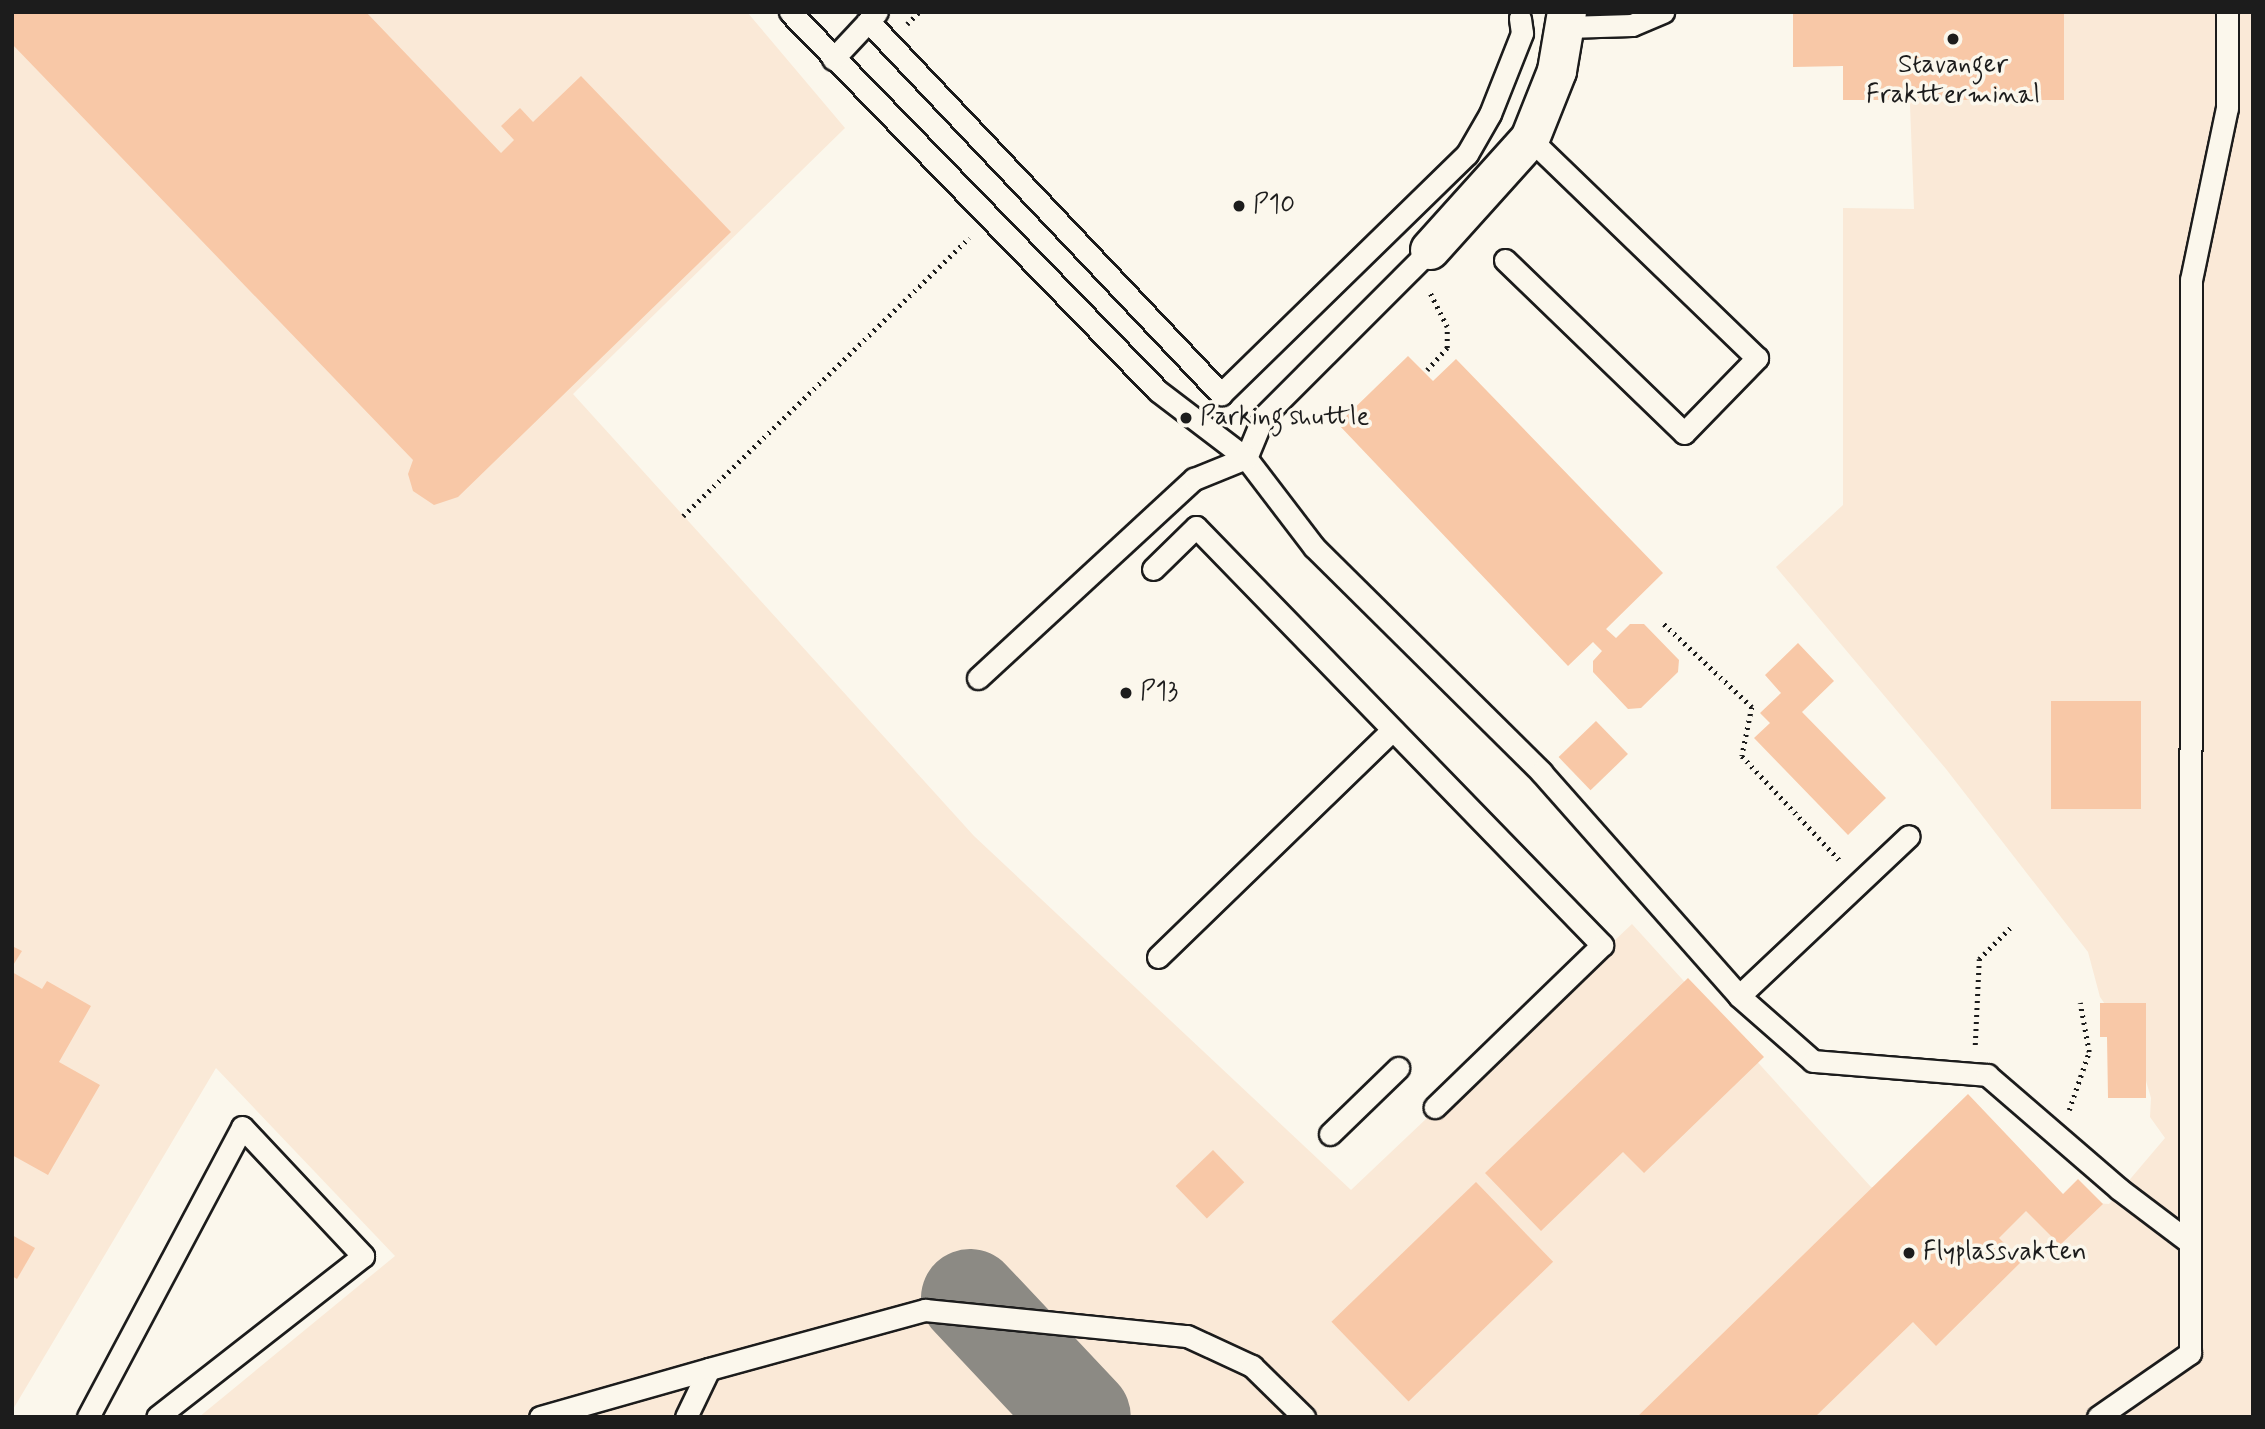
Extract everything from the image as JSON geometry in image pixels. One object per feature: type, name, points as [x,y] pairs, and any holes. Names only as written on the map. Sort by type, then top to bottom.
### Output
[{"type":"street","points":[[1423,257],[1530,139],[1557,71],[1567,20]]},
{"type":"lane","points":[[790,12],[1158,391],[1246,458],[1314,547],[1541,772],[1739,996],[1813,1061],[1987,1075],[2189,1242]]},
{"type":"lane","points":[[1567,20],[1632,25],[1663,12]]},
{"type":"lane","points":[[2098,1417],[2190,1353],[2192,280],[2227,108],[2227,12]]},
{"type":"lane","points":[[833,58],[873,17],[1222,394],[1467,154],[1490,114],[1517,45],[1520,18]]},
{"type":"lane","points":[[1505,260],[1684,433],[1757,358],[1530,139]]},
{"type":"lane","points":[[978,678],[1194,480],[1246,458],[1263,417],[1423,257]]},
{"type":"lane","points":[[1153,569],[1196,527],[1602,945],[1435,1107]]},
{"type":"lane","points":[[1158,957],[1392,730]]},
{"type":"lane","points":[[1739,996],[1909,836]]},
{"type":"lane","points":[[1330,1134],[1398,1068]]},
{"type":"lane","points":[[88,1417],[242,1127],[363,1256],[157,1417]]},
{"type":"lane","points":[[540,1417],[925,1310],[1187,1336],[1252,1366],[1304,1417]]},
{"type":"lane","points":[[686,1417],[709,1368]]},
{"type":"path","points":[[683,516],[973,234]]},
{"type":"path","points":[[1423,257],[1447,327],[1447,348],[1427,370]]},
{"type":"path","points":[[1664,624],[1752,707],[1742,756],[1860,881]]},
{"type":"path","points":[[1974,1074],[1979,959],[2010,928]]},
{"type":"path","points":[[2059,1137],[2088,1052],[2080,1003]]},
{"type":"shaded area","points":[[12,12],[747,12],[845,128],[573,394],[974,836],[1351,1190],[1632,924],[1871,1187],[2109,1204],[2165,1138],[2150,1117],[2151,1098],[2137,1050],[2100,997],[2088,952],[1946,769],[1776,567],[1843,505],[1843,208],[1914,209],[1910,105],[1931,12],[2253,12],[2253,1417],[199,1417],[395,1256],[216,1068],[12,1411]]},
{"type":"building","points":[[12,12],[366,12],[501,153],[514,140],[501,126],[520,108],[533,122],[581,76],[731,232],[458,497],[434,505],[413,491],[408,474],[413,460],[12,44]]},
{"type":"building","name":"Stavanger Fraktterminal","points":[[1793,12],[2064,12],[2064,100],[1843,100],[1843,66],[1793,67]]},
{"type":"building","points":[[1408,356],[1433,381],[1456,359],[1663,573],[1606,629],[1616,638],[1630,624],[1644,624],[1679,660],[1678,672],[1641,708],[1628,709],[1593,672],[1593,661],[1602,651],[1593,642],[1568,666],[1338,424]]},
{"type":"building","points":[[1798,643],[1834,681],[1802,712],[1886,798],[1848,835],[1754,738],[1770,723],[1760,713],[1781,693],[1765,675]]},
{"type":"building","points":[[2051,701],[2141,701],[2141,809],[2051,809]]},
{"type":"building","points":[[1596,721],[1628,754],[1591,790],[1559,757]]},
{"type":"building","points":[[12,946],[22,951],[12,967]]},
{"type":"building","points":[[12,972],[42,989],[47,981],[91,1006],[59,1062],[100,1085],[48,1175],[12,1155]]},
{"type":"building","points":[[1688,978],[1764,1057],[1644,1173],[1623,1152],[1541,1231],[1485,1173]]},
{"type":"building","points":[[2100,1003],[2146,1003],[2146,1098],[2108,1098],[2107,1037],[2100,1037]]},
{"type":"building","name":"Flyplassvakten","points":[[1968,1094],[2063,1194],[2078,1179],[2103,1204],[2060,1245],[2026,1211],[1999,1238],[2022,1261],[1936,1346],[1913,1322],[1815,1417],[1637,1417]]},
{"type":"building","points":[[1213,1150],[1244,1182],[1207,1218],[1176,1186]]},
{"type":"building","points":[[1476,1182],[1553,1262],[1409,1401],[1331,1322]]},
{"type":"building","points":[[12,1235],[35,1248],[17,1279],[12,1276]]},
{"type":"taxiway","points":[[970,1298],[1082,1417]]},
{"type":"place","name":"Stavanger Fraktterminal","points":[[1953,39]]},
{"type":"place","name":"P10","points":[[1239,206]]},
{"type":"place","name":"Parking shuttle","points":[[1186,418]]},
{"type":"place","name":"P13","points":[[1126,693]]},
{"type":"place","name":"Flyplassvakten","points":[[1909,1253]]}]
